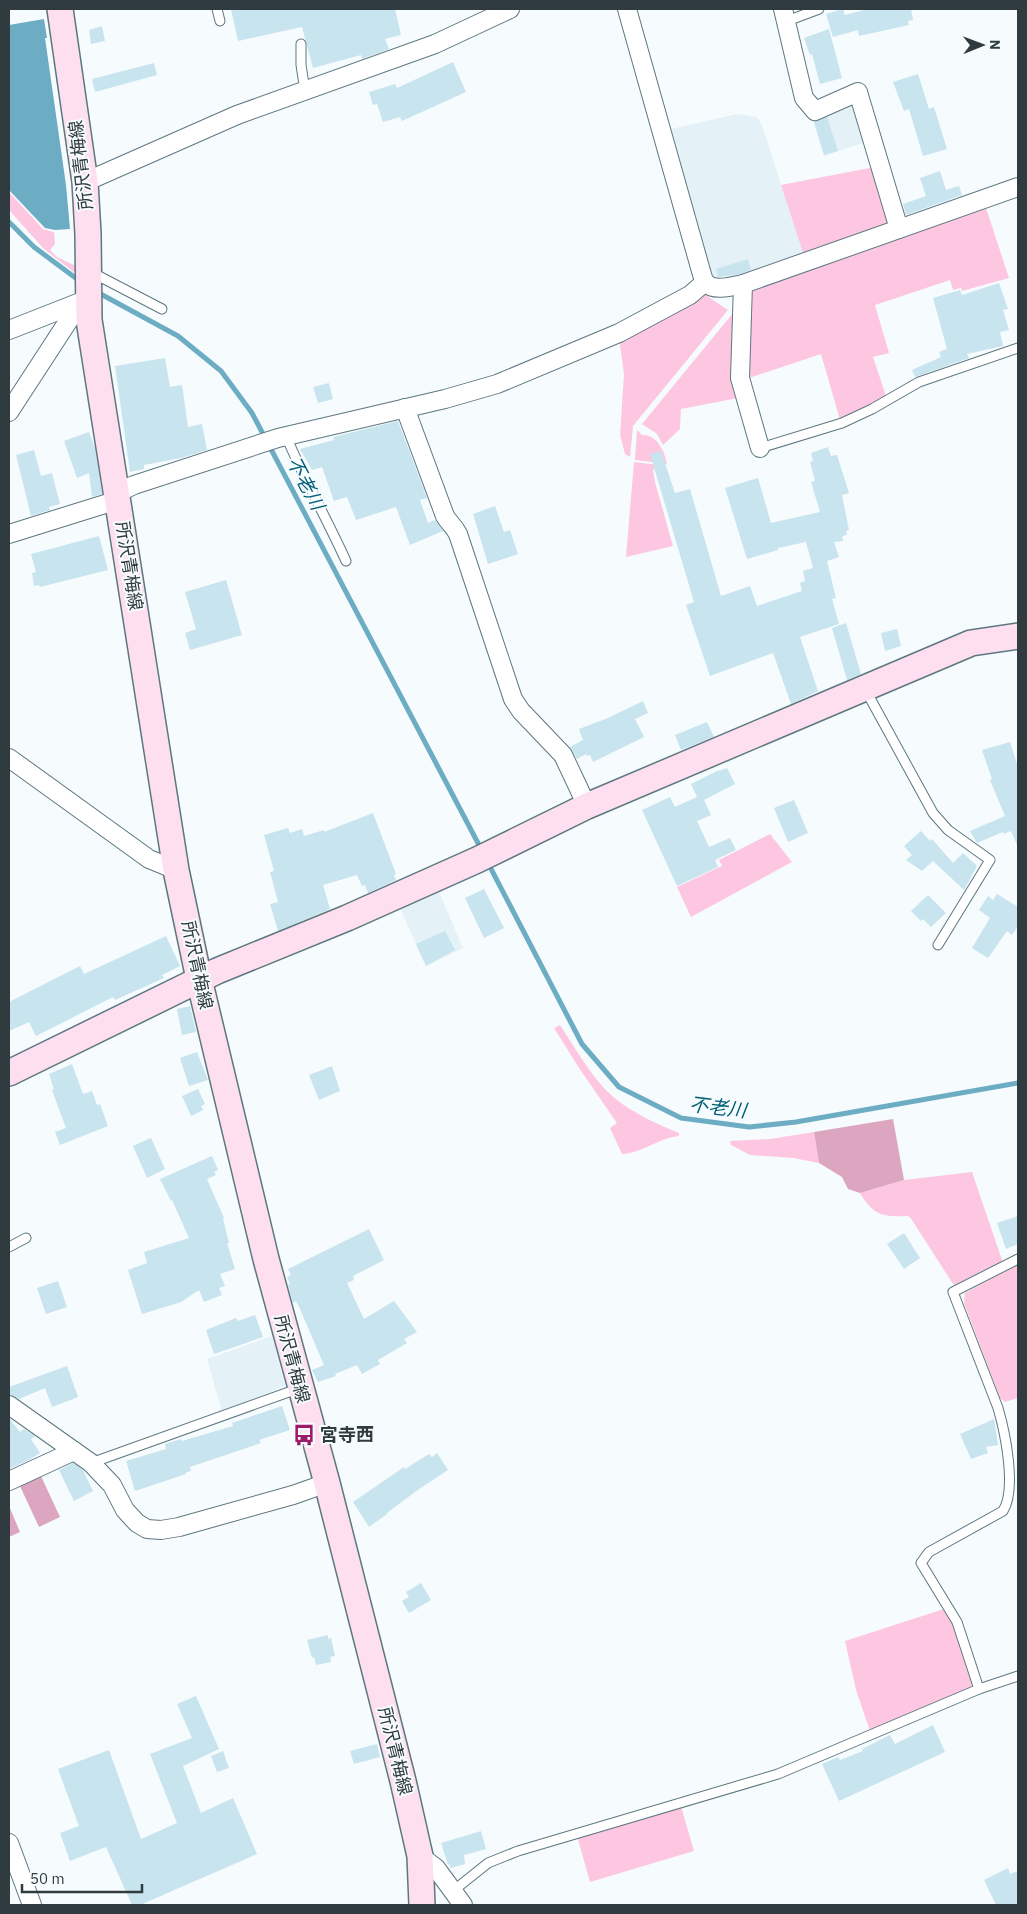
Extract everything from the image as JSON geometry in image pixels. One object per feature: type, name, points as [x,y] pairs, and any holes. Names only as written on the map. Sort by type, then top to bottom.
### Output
[{"type":"main road","name":"所沢青梅線","points":[[60,9],[85,182],[86,287],[94,357],[118,496],[176,870],[199,979],[266,1259],[403,1781],[420,1856],[422,1905]]},
{"type":"main road","points":[[9,1073],[199,979],[347,918],[486,856],[587,806],[971,643],[1018,636]]},
{"type":"street","points":[[85,182],[237,115],[436,44],[510,9]]},
{"type":"street","points":[[627,9],[700,271],[705,282],[712,287],[727,288],[743,284],[1018,187]]},
{"type":"street","points":[[785,15],[804,98],[814,111],[858,92],[899,229]]},
{"type":"street","points":[[9,534],[118,496],[134,485],[276,439],[445,399],[497,384],[617,334],[690,295],[705,282]]},
{"type":"street","points":[[743,284],[740,378],[760,448]]},
{"type":"street","points":[[9,330],[86,287]]},
{"type":"street","points":[[9,412],[86,287]]},
{"type":"street","points":[[405,408],[445,516],[458,534],[513,699],[521,711],[563,755],[587,806]]},
{"type":"street","points":[[9,758],[149,859],[176,870]]},
{"type":"street","points":[[9,1405],[91,1463],[112,1486],[125,1510],[137,1523],[147,1529],[161,1530],[179,1527],[326,1484]]},
{"type":"street","points":[[9,1481],[74,1451]]},
{"type":"street","points":[[9,1843],[32,1905]]},
{"type":"street","points":[[420,1856],[436,1868],[458,1898]]},
{"type":"lane","points":[[217,9],[220,21]]},
{"type":"lane","points":[[785,15],[819,9]]},
{"type":"lane","points":[[301,44],[301,65],[305,90]]},
{"type":"lane","points":[[86,287],[162,309]]},
{"type":"lane","points":[[760,448],[842,423],[872,409],[919,382],[1018,348]]},
{"type":"lane","points":[[276,439],[306,481],[346,562]]},
{"type":"lane","points":[[864,687],[933,813],[948,830],[990,860],[938,945]]},
{"type":"lane","points":[[9,1247],[26,1238]]},
{"type":"lane","points":[[979,1689],[957,1622],[921,1563],[929,1552],[1003,1511],[1007,1504],[1009,1493],[1003,1426],[998,1408],[953,1292],[1018,1259]]},
{"type":"lane","points":[[91,1463],[300,1388]]},
{"type":"lane","points":[[458,1898],[488,1863],[518,1851],[778,1774],[979,1689],[1018,1676]]},
{"type":"shaded area","points":[[853,100],[866,142],[824,156],[812,118]]},
{"type":"shaded area","points":[[737,114],[757,117],[762,125],[804,256],[720,283],[713,279],[671,129]]},
{"type":"shaded area","points":[[875,167],[892,220],[888,228],[804,256],[781,185]]},
{"type":"shaded area","points":[[9,192],[43,229],[54,232],[55,244],[50,250],[57,257],[78,267],[79,276],[44,249],[9,210]]},
{"type":"shaded area","points":[[986,208],[1009,278],[962,291],[961,288],[953,290],[950,280],[875,305],[889,353],[873,357],[886,396],[840,420],[821,354],[749,378],[750,295],[754,290]]},
{"type":"shaded area","points":[[704,294],[728,310],[633,426],[630,457],[625,454],[620,435],[624,374],[619,338]]},
{"type":"shaded area","points":[[733,313],[738,398],[681,409],[680,429],[663,445],[657,434],[642,424]]},
{"type":"shaded area","points":[[637,430],[642,435],[652,437],[656,441],[662,449],[667,464],[635,460]]},
{"type":"shaded area","points":[[634,462],[659,465],[653,470],[655,482],[673,546],[626,557]]},
{"type":"shaded area","points":[[770,834],[792,862],[691,917],[677,887],[722,866],[719,860]]},
{"type":"shaded area","points":[[437,887],[463,948],[426,966],[398,904]]},
{"type":"shaded area","points":[[560,1025],[586,1065],[609,1093],[631,1110],[679,1133],[679,1136],[637,1151],[622,1154],[610,1128],[617,1123],[554,1028]]},
{"type":"shaded area","points":[[893,1119],[904,1180],[860,1193],[848,1189],[842,1177],[819,1163],[814,1132]]},
{"type":"shaded area","points":[[814,1132],[819,1163],[793,1158],[750,1155],[731,1145],[730,1141],[770,1139]]},
{"type":"shaded area","points":[[972,1172],[1003,1263],[957,1286],[953,1284],[910,1217],[879,1213],[869,1206],[860,1193],[904,1180]]},
{"type":"shaded area","points":[[1018,1264],[1018,1398],[1005,1402],[1000,1398],[964,1303],[965,1293]]},
{"type":"shaded area","points":[[272,1336],[285,1386],[222,1412],[207,1359]]},
{"type":"shaded area","points":[[40,1474],[60,1517],[39,1527],[19,1484]]},
{"type":"shaded area","points":[[9,1506],[20,1532],[9,1537]]},
{"type":"shaded area","points":[[947,1608],[973,1679],[971,1688],[870,1731],[856,1690],[845,1641]]},
{"type":"shaded area","points":[[681,1806],[694,1851],[590,1882],[577,1836]]},
{"type":"water","points":[[44,19],[70,229],[55,230],[45,228],[9,190],[9,25]]},
{"type":"building","points":[[231,9],[395,9],[401,35],[385,39],[389,49],[362,59],[361,55],[313,68],[302,27],[238,41]]},
{"type":"building","points":[[843,9],[845,15],[868,9],[911,9],[913,20],[908,21],[909,25],[859,36],[858,30],[833,37],[826,14]]},
{"type":"building","points":[[102,26],[105,41],[91,44],[89,30]]},
{"type":"building","points":[[829,29],[842,78],[820,84],[812,54],[810,55],[804,38]]},
{"type":"building","points":[[453,62],[466,92],[402,121],[400,117],[383,122],[377,104],[373,105],[369,92],[395,84],[397,88]]},
{"type":"building","points":[[154,63],[157,75],[95,92],[92,79]]},
{"type":"building","points":[[918,74],[929,109],[934,107],[947,149],[923,156],[909,109],[904,111],[893,82]]},
{"type":"building","points":[[827,117],[838,151],[824,155],[814,121]]},
{"type":"building","points":[[940,171],[946,190],[959,186],[962,195],[906,215],[903,204],[926,196],[920,178]]},
{"type":"building","points":[[748,259],[751,270],[740,274],[718,277],[716,269]]},
{"type":"building","points":[[999,283],[1008,309],[1003,310],[1009,330],[1000,332],[1003,346],[967,354],[969,358],[915,377],[912,370],[941,357],[939,352],[947,349],[933,298],[960,290],[962,295]]},
{"type":"building","points":[[165,358],[170,387],[182,385],[188,427],[202,424],[207,450],[181,458],[144,465],[144,469],[130,472],[115,366]]},
{"type":"building","points":[[329,383],[333,399],[318,403],[313,387]]},
{"type":"building","points":[[398,421],[427,498],[420,500],[428,523],[435,520],[443,531],[410,545],[396,507],[356,520],[347,497],[334,501],[322,467],[312,470],[300,449],[334,440],[333,437]]},
{"type":"building","points":[[89,432],[95,448],[102,494],[92,497],[89,473],[77,478],[64,441]]},
{"type":"building","points":[[828,447],[831,456],[837,455],[849,493],[842,495],[849,530],[846,531],[847,535],[842,536],[843,541],[834,542],[839,557],[827,561],[836,598],[832,599],[839,624],[800,637],[818,691],[791,704],[773,653],[710,676],[686,605],[694,602],[650,454],[661,451],[675,493],[690,489],[721,596],[750,586],[757,606],[802,591],[800,583],[805,581],[803,571],[813,568],[806,542],[778,548],[778,550],[747,559],[725,488],[758,478],[771,523],[820,512],[811,482],[815,481],[810,462],[813,461],[811,453]]},
{"type":"building","points":[[34,450],[41,476],[52,473],[60,504],[49,507],[50,510],[31,516],[16,455]]},
{"type":"building","points":[[495,506],[504,532],[510,530],[518,554],[488,564],[473,514]]},
{"type":"building","points":[[99,536],[108,570],[40,587],[39,585],[34,586],[32,573],[36,572],[31,554]]},
{"type":"building","points":[[226,580],[242,635],[190,650],[185,633],[196,629],[185,592]]},
{"type":"building","points":[[846,623],[861,674],[847,680],[832,628]]},
{"type":"building","points":[[897,629],[901,646],[885,651],[881,633]]},
{"type":"building","points":[[643,701],[648,713],[635,719],[644,737],[593,762],[590,755],[587,756],[586,754],[577,759],[570,747],[583,740],[579,729],[608,718]]},
{"type":"building","points":[[707,722],[714,737],[681,750],[675,735]]},
{"type":"building","points":[[1010,742],[1018,767],[1018,847],[1011,831],[1004,834],[1003,832],[977,843],[970,831],[1005,816],[990,780],[992,779],[982,750]]},
{"type":"building","points":[[727,768],[735,784],[704,800],[711,815],[697,821],[709,847],[730,838],[736,850],[715,860],[718,867],[677,886],[642,810],[670,797],[675,807],[697,797],[691,784]]},
{"type":"building","points":[[794,800],[808,833],[788,842],[774,808]]},
{"type":"building","points":[[373,813],[396,874],[394,875],[396,880],[368,893],[365,885],[362,886],[357,875],[323,885],[330,909],[278,931],[270,904],[278,902],[270,872],[274,871],[264,835],[288,828],[290,833],[302,829],[304,836],[324,830],[324,832]]},
{"type":"building","points":[[921,831],[930,841],[932,839],[953,863],[963,853],[977,866],[964,890],[933,861],[922,871],[906,860],[912,855],[904,846]]},
{"type":"building","points":[[484,889],[504,928],[484,938],[465,898]]},
{"type":"building","points":[[997,894],[1018,907],[1018,926],[1012,935],[1007,931],[988,958],[972,948],[990,918],[979,910],[988,896],[993,900]]},
{"type":"building","points":[[928,895],[946,913],[931,927],[923,919],[921,921],[911,911]]},
{"type":"building","points":[[445,931],[455,950],[426,966],[416,944]]},
{"type":"building","points":[[166,936],[180,966],[162,975],[164,978],[115,1000],[113,997],[36,1036],[29,1022],[9,1031],[9,1002],[80,966],[84,974]]},
{"type":"building","points":[[190,1006],[196,1032],[182,1035],[177,1009]]},
{"type":"building","points":[[197,1052],[208,1080],[189,1086],[180,1058]]},
{"type":"building","points":[[72,1064],[83,1094],[92,1091],[97,1105],[100,1104],[108,1126],[60,1145],[55,1132],[66,1128],[52,1090],[54,1089],[49,1074]]},
{"type":"building","points":[[332,1066],[340,1091],[319,1100],[309,1075]]},
{"type":"building","points":[[198,1089],[205,1104],[201,1106],[203,1110],[191,1116],[182,1096]]},
{"type":"building","points":[[151,1138],[165,1169],[147,1178],[133,1146]]},
{"type":"building","points":[[212,1156],[218,1170],[214,1172],[216,1175],[207,1179],[224,1218],[229,1243],[227,1243],[235,1269],[220,1274],[225,1286],[219,1288],[222,1295],[204,1302],[199,1290],[181,1302],[142,1314],[128,1270],[147,1263],[144,1252],[189,1238],[172,1200],[160,1179]]},
{"type":"building","points":[[1018,1216],[1018,1244],[1006,1249],[997,1223]]},
{"type":"building","points":[[369,1229],[384,1260],[353,1276],[354,1280],[347,1283],[364,1319],[394,1301],[417,1332],[404,1339],[407,1343],[378,1360],[380,1364],[362,1374],[357,1365],[335,1374],[336,1376],[318,1382],[312,1370],[324,1365],[296,1301],[293,1303],[288,1285],[290,1284],[287,1277],[291,1275],[288,1269]]},
{"type":"building","points":[[904,1233],[920,1258],[904,1269],[887,1244]]},
{"type":"building","points":[[58,1281],[67,1307],[46,1314],[37,1288]]},
{"type":"building","points":[[255,1315],[263,1337],[214,1354],[206,1330],[236,1318],[238,1321]]},
{"type":"building","points":[[67,1366],[78,1397],[52,1407],[45,1388],[19,1399],[9,1395],[9,1387]]},
{"type":"building","points":[[282,1406],[290,1430],[259,1440],[261,1443],[190,1467],[191,1471],[186,1474],[135,1491],[126,1461],[166,1449],[165,1444],[233,1426],[232,1423]]},
{"type":"building","points":[[9,1418],[20,1432],[24,1429],[35,1436],[31,1439],[40,1453],[9,1469]]},
{"type":"building","points":[[994,1419],[998,1445],[986,1447],[988,1453],[971,1459],[960,1434]]},
{"type":"building","points":[[437,1453],[448,1470],[419,1489],[369,1527],[353,1502],[404,1467],[405,1469],[429,1454],[432,1457]]},
{"type":"building","points":[[73,1463],[83,1470],[93,1491],[74,1501],[59,1470]]},
{"type":"building","points":[[421,1583],[431,1600],[409,1613],[402,1601],[409,1597],[406,1592]]},
{"type":"building","points":[[328,1635],[328,1639],[331,1638],[335,1656],[330,1657],[331,1662],[316,1665],[307,1640]]},
{"type":"building","points":[[196,1696],[219,1749],[183,1766],[201,1813],[233,1798],[257,1854],[140,1905],[132,1905],[106,1847],[70,1861],[60,1833],[79,1826],[58,1769],[109,1750],[141,1839],[177,1823],[150,1754],[192,1738],[177,1704]]},
{"type":"building","points":[[933,1725],[945,1752],[839,1801],[822,1764],[838,1757],[840,1760],[863,1751],[862,1749],[890,1735],[895,1744]]},
{"type":"building","points":[[377,1744],[380,1757],[354,1764],[350,1751]]},
{"type":"building","points":[[223,1751],[229,1768],[217,1772],[211,1756]]},
{"type":"building","points":[[481,1831],[486,1849],[464,1855],[465,1864],[451,1868],[448,1865],[441,1843]]},
{"type":"building","points":[[1008,1868],[1010,1874],[1018,1871],[1018,1903],[1013,1905],[996,1905],[984,1880]]},
{"type":"waterway","name":"不老川","points":[[9,222],[34,247],[81,282]]},
{"type":"waterway","name":"不老川","points":[[97,292],[178,336],[221,371],[252,413],[479,845]]},
{"type":"waterway","name":"不老川","points":[[488,863],[582,1044],[619,1087],[681,1118],[749,1127],[796,1122],[1018,1083]]},
{"type":"place","name":"宮寺西","points":[[304,1435]]}]
